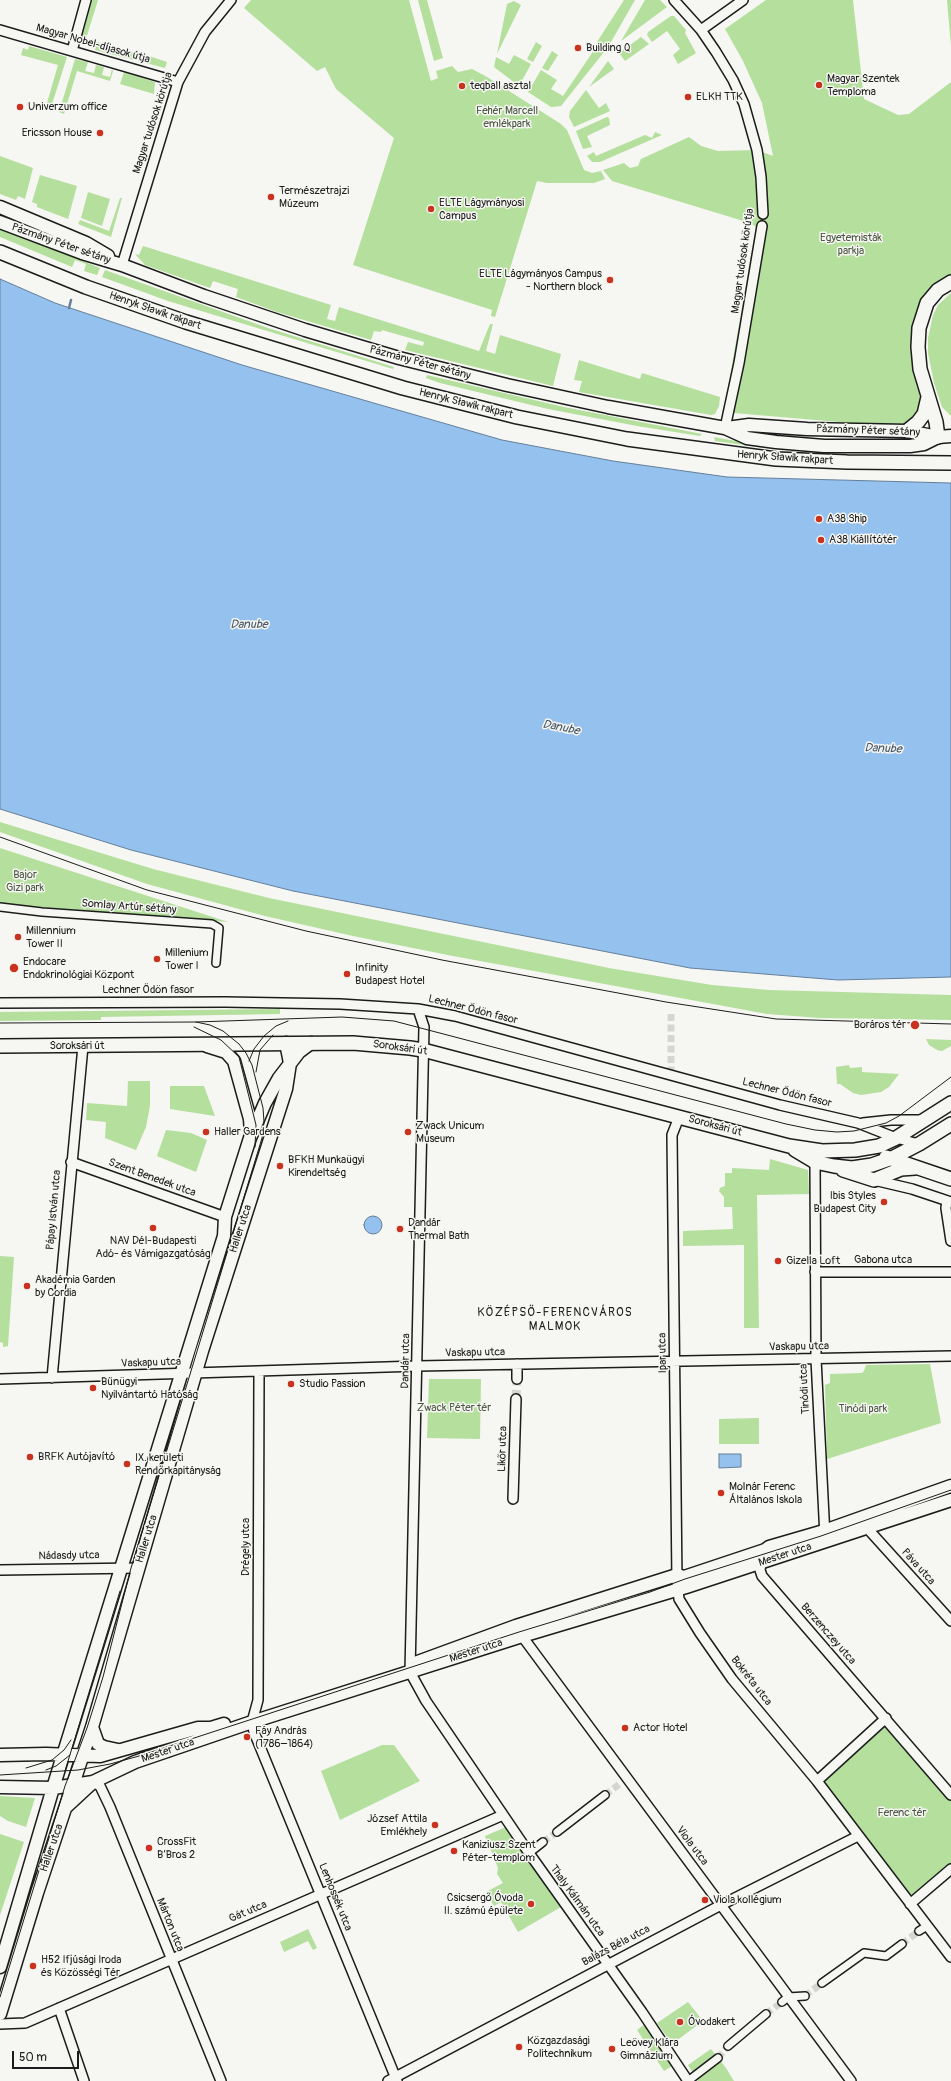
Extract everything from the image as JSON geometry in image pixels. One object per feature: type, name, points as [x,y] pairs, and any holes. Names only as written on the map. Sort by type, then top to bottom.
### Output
[{"type":"main road","name":"Henryk Sławik rakpart","points":[[0,252],[80,285],[186,322],[403,388],[517,417],[627,439],[776,459],[847,462],[951,462]]},
{"type":"main road","points":[[944,436],[928,397],[918,356],[921,319],[932,297],[951,282]]},
{"type":"main road","points":[[907,431],[921,418],[928,397]]},
{"type":"main road","name":"Soroksári út","points":[[0,1046],[311,1043],[370,1044],[423,1050],[789,1146],[822,1151],[855,1150]]},
{"type":"main road","points":[[855,1150],[879,1146],[896,1138],[951,1103]]},
{"type":"main road","points":[[834,1166],[852,1168],[872,1165],[892,1158],[919,1144],[951,1124]]},
{"type":"main road","name":"Soroksári út","points":[[789,1146],[815,1162],[834,1166]]},
{"type":"main road","points":[[855,1150],[892,1158],[951,1179]]},
{"type":"main road","points":[[834,1166],[850,1174],[874,1180],[902,1169],[920,1168]]},
{"type":"street","points":[[72,51],[86,0]]},
{"type":"street","name":"Magyar tudósok körútja","points":[[122,265],[178,82],[206,32],[231,0]]},
{"type":"street","name":"Magyar tudósok körútja","points":[[674,0],[701,30],[726,67],[744,104],[754,136],[758,156],[763,214],[762,226],[739,364],[725,428]]},
{"type":"street","points":[[701,30],[743,0]]},
{"type":"street","name":"Magyar Nobel-díjasok útja","points":[[0,30],[178,82]]},
{"type":"street","name":"Pázmány Péter sétány","points":[[0,207],[86,243],[122,265]]},
{"type":"street","name":"Pázmány Péter sétány","points":[[0,222],[82,253],[122,265],[261,315],[400,358],[554,396],[725,428],[747,438],[824,446],[910,446],[924,444],[944,436]]},
{"type":"street","name":"Pázmány Péter sétány","points":[[725,428],[749,425],[807,429],[907,431],[944,436]]},
{"type":"street","name":"Somlay Artúr sétány","points":[[0,907],[31,912],[212,924],[219,928],[216,963]]},
{"type":"street","name":"Lechner Ödön fasor","points":[[0,1003],[225,1002],[340,1004],[418,1009],[455,1016],[780,1105],[858,1123],[896,1138],[919,1144]]},
{"type":"street","name":"Dandár utca","points":[[410,1668],[418,1366],[424,1028],[418,1009]]},
{"type":"street","name":"Haller utca","points":[[0,2014],[92,1727],[197,1373],[202,1351],[286,1089],[290,1063],[286,1043]]},
{"type":"street","name":"Haller utca","points":[[0,1967],[53,1788],[224,1236],[225,1217],[251,1136],[271,1090],[290,1063],[304,1048],[311,1043]]},
{"type":"street","name":"Haller utca","points":[[198,1044],[226,1052],[234,1061],[250,1119],[251,1136]]},
{"type":"street","name":"Pápay István utca","points":[[52,1378],[83,1046]]},
{"type":"street","name":"Ipar utca","points":[[677,1590],[680,1576],[672,1135],[679,1117]]},
{"type":"street","name":"Lechner Ödön fasor","points":[[858,1123],[891,1120],[925,1120]]},
{"type":"street","name":"Szent Benedek utca","points":[[71,1162],[225,1217]]},
{"type":"street","name":"Tinódi utca","points":[[815,1162],[816,1359],[825,1536]]},
{"type":"street","points":[[874,1180],[950,1200],[946,1208],[951,1241]]},
{"type":"street","name":"Gabona utca","points":[[815,1272],[951,1272]]},
{"type":"street","name":"Vaskapu utca","points":[[0,1379],[181,1375],[197,1373],[418,1366],[951,1356]]},
{"type":"street","points":[[517,1364],[517,1378]]},
{"type":"street","name":"Drégely utca","points":[[253,1718],[258,1700],[259,1372]]},
{"type":"street","name":"Likőr utca","points":[[513,1499],[516,1399]]},
{"type":"street","name":"Mester utca","points":[[519,1631],[677,1590],[761,1563],[951,1486]]},
{"type":"street","name":"Mester utca","points":[[0,1787],[53,1788],[93,1782],[135,1762],[253,1718],[410,1668],[680,1576],[765,1550],[769,1547],[867,1528],[951,1500]]},
{"type":"street","name":"Páva utca","points":[[867,1528],[951,1621]]},
{"type":"street","name":"Berzenczey utca","points":[[761,1563],[760,1570],[762,1576],[886,1718]]},
{"type":"street","name":"Nádasdy utca","points":[[0,1570],[138,1568]]},
{"type":"street","name":"Bokréta utca","points":[[677,1590],[679,1598],[700,1633],[732,1679],[817,1781]]},
{"type":"street","name":"Viola utca","points":[[519,1631],[624,1780],[721,1905],[785,2000],[851,2081]]},
{"type":"street","name":"Thaly Kálmán utca","points":[[410,1668],[426,1701],[529,1853],[608,1964],[688,2081]]},
{"type":"street","name":"Mester utca","points":[[0,1755],[46,1754],[100,1756],[198,1728],[211,1728],[253,1718]]},
{"type":"street","name":"Lenhossék utca","points":[[253,1718],[259,1745],[322,1895],[393,2080]]},
{"type":"street","points":[[951,1795],[948,1786],[886,1718],[817,1781],[910,1904],[923,1929],[951,1957]]},
{"type":"street","points":[[92,1727],[98,1744],[108,1749],[121,1750]]},
{"type":"street","points":[[66,1808],[93,1782]]},
{"type":"street","name":"Márton utca","points":[[93,1782],[100,1786],[110,1807],[221,2081]]},
{"type":"street","points":[[557,1832],[605,1795]]},
{"type":"street","name":"Gát utca","points":[[0,2024],[25,2023],[170,1958],[322,1895],[393,1862],[503,1815]]},
{"type":"street","name":"Balázs Béla utca","points":[[393,2080],[608,1964],[858,1836]]},
{"type":"street","points":[[529,1853],[543,1842]]},
{"type":"street","points":[[910,1904],[951,1869]]},
{"type":"street","points":[[822,1983],[864,1953],[886,1956],[902,1944]]},
{"type":"street","points":[[785,2000],[805,1996]]},
{"type":"street","points":[[59,2008],[84,2081]]},
{"type":"street","points":[[728,2046],[766,2014]]},
{"type":"street","points":[[688,2081],[718,2058]]},
{"type":"green space","points":[[92,0],[98,0],[84,45],[79,44]]},
{"type":"green space","name":"Fehér Marcell emlékpark","points":[[251,0],[409,0],[431,81],[438,78],[436,71],[452,66],[458,72],[472,69],[561,124],[567,130],[584,170],[592,173],[601,171],[605,179],[594,183],[547,183],[537,181],[495,317],[491,316],[492,310],[353,265],[394,138],[336,89],[325,67],[317,71],[244,8]]},
{"type":"green space","points":[[418,0],[427,0],[443,58],[434,61]]},
{"type":"green space","points":[[624,0],[635,0],[607,49],[597,42]]},
{"type":"green space","points":[[645,0],[660,0],[667,7],[621,41]]},
{"type":"green space","name":"Egyetemisták parkja","points":[[766,0],[853,0],[864,99],[898,115],[909,114],[951,82],[951,282],[921,319],[928,397],[909,424],[898,427],[722,412],[726,399],[756,227],[750,223],[612,181],[603,170],[624,163],[630,168],[638,166],[641,159],[689,137],[701,146],[718,151],[757,150],[773,156],[762,103],[743,61],[725,29]]},
{"type":"green space","points":[[947,0],[951,0],[951,46]]},
{"type":"green space","points":[[514,1],[521,5],[497,54],[507,4]]},
{"type":"green space","points":[[671,16],[674,16],[686,30],[685,33],[696,53],[678,64],[673,55],[680,49],[667,31],[652,42],[647,35],[648,32]]},
{"type":"green space","points":[[641,37],[649,44],[625,61],[619,53]]},
{"type":"green space","points":[[97,42],[136,53],[134,60],[95,50]]},
{"type":"green space","points":[[536,42],[542,46],[533,62],[527,59]]},
{"type":"green space","points":[[29,46],[67,57],[52,104],[47,103],[58,65],[21,55],[23,48],[28,50]]},
{"type":"green space","points":[[594,46],[604,52],[561,106],[551,107],[528,92],[541,70],[557,80],[551,89],[563,96],[594,50]]},
{"type":"green space","points":[[552,51],[558,55],[548,71],[542,68]]},
{"type":"green space","points":[[140,53],[167,62],[165,68],[138,61]]},
{"type":"green space","points":[[514,55],[531,64],[519,86],[494,67],[496,57],[509,64]]},
{"type":"green space","points":[[75,59],[88,62],[85,71],[94,73],[96,65],[104,67],[102,75],[110,77],[112,69],[113,71],[110,81],[77,71],[64,114],[59,112]]},
{"type":"green space","points":[[608,61],[614,69],[589,87]]},
{"type":"green space","points":[[124,72],[155,82],[154,94],[120,84]]},
{"type":"green space","points":[[586,90],[599,108],[606,103],[610,111],[574,127],[569,117],[570,111]]},
{"type":"green space","points":[[607,117],[609,118],[610,125],[587,136],[592,147],[583,149],[576,131]]},
{"type":"green space","points":[[655,132],[662,135],[600,162],[592,162],[587,156],[594,152],[596,156],[645,135],[652,138]]},
{"type":"green space","points":[[0,156],[33,168],[25,199],[18,196],[16,200],[0,194]]},
{"type":"green space","points":[[40,175],[77,186],[68,219],[37,207],[37,204],[32,202]]},
{"type":"green space","points":[[88,192],[110,199],[102,226],[81,218]]},
{"type":"green space","points":[[120,198],[122,198],[111,237],[78,224],[80,220],[109,231]]},
{"type":"green space","points":[[0,227],[100,268],[97,275],[84,271],[86,264],[75,260],[72,267],[0,237]]},
{"type":"green space","points":[[143,246],[331,305],[327,319],[335,321],[339,307],[479,351],[490,324],[493,324],[486,351],[495,354],[500,335],[561,354],[553,386],[405,350],[408,342],[423,346],[424,342],[382,330],[381,332],[374,331],[371,340],[277,312],[236,297],[238,289],[213,281],[210,288],[145,265],[135,254],[139,255]]},
{"type":"green space","points":[[105,270],[268,328],[394,367],[393,369],[168,301],[102,277]]},
{"type":"green space","points":[[951,293],[951,416],[942,407],[934,383],[928,353],[928,338],[933,315],[938,305]]},
{"type":"green space","points":[[579,360],[640,379],[642,373],[720,397],[719,406],[715,414],[711,415],[579,392],[582,381],[574,380]]},
{"type":"green space","points":[[427,375],[564,407],[702,434],[700,436],[637,426],[548,409],[440,383],[426,378]]},
{"type":"green space","points":[[714,437],[766,445],[765,448],[715,441]]},
{"type":"green space","points":[[0,822],[153,869],[269,898],[609,968],[712,985],[769,990],[951,995],[951,1020],[820,1018],[767,1014],[353,936],[265,916],[147,884],[0,832]]},
{"type":"green space","name":"Bajor Gizi park","points":[[0,848],[228,922],[0,904]]},
{"type":"green space","points":[[280,1009],[280,1014],[101,1017],[101,1020],[0,1021],[0,1012]]},
{"type":"green space","points":[[926,1039],[951,1040],[951,1046],[942,1051],[937,1050],[929,1045]]},
{"type":"green space","points":[[849,1065],[850,1068],[862,1067],[862,1072],[899,1074],[889,1087],[881,1092],[861,1095],[853,1093],[840,1084],[837,1084],[836,1067]]},
{"type":"green space","points":[[128,1081],[150,1081],[150,1106],[146,1127],[136,1150],[105,1138],[106,1122],[86,1120],[87,1103],[127,1106]]},
{"type":"green space","points":[[170,1086],[204,1086],[215,1116],[170,1109]]},
{"type":"green space","points":[[166,1130],[191,1133],[207,1140],[196,1172],[157,1156]]},
{"type":"green space","points":[[770,1159],[808,1170],[809,1194],[757,1195],[759,1328],[744,1328],[744,1245],[683,1246],[683,1231],[733,1229],[732,1207],[724,1207],[724,1197],[719,1191],[720,1188],[725,1186],[725,1173],[732,1173],[732,1168],[769,1170]]},
{"type":"green space","points":[[0,1256],[14,1257],[8,1346],[3,1347],[3,1343],[0,1342]]},
{"type":"green space","name":"Tinódi park","points":[[930,1364],[941,1423],[827,1459],[825,1385],[830,1383],[830,1374],[862,1373],[866,1365]]},
{"type":"green space","name":"Zwack Péter tér","points":[[429,1379],[481,1379],[480,1439],[427,1438]]},
{"type":"green space","points":[[759,1418],[759,1444],[719,1444],[719,1419]]},
{"type":"green space","name":"Ferenc tér","points":[[886,1718],[951,1795],[951,1869],[910,1904],[817,1781]]},
{"type":"green space","points":[[382,1745],[394,1745],[420,1781],[340,1820],[321,1771]]},
{"type":"green space","points":[[0,1796],[35,1798],[26,1827],[8,1821],[0,1816]]},
{"type":"green space","points":[[506,1827],[561,1907],[518,1932],[501,1902],[494,1906],[486,1892],[503,1883],[497,1874],[498,1868],[485,1836]]},
{"type":"green space","points":[[0,1834],[24,1842],[0,1915]]},
{"type":"green space","points":[[308,1929],[317,1948],[313,1950],[308,1941],[284,1952],[280,1942]]},
{"type":"green space","name":"Óvodakert","points":[[688,2002],[703,2021],[672,2044],[657,2023]]},
{"type":"green space","points":[[644,2025],[672,2066],[664,2071],[637,2030]]},
{"type":"green space","points":[[711,2049],[734,2081],[698,2081],[688,2065]]},
{"type":"water","name":"Danube","points":[[0,279],[55,303],[242,365],[502,440],[613,461],[727,477],[951,483],[951,977],[838,980],[690,968],[293,891],[131,850],[0,809]]},
{"type":"water","points":[[373,1216],[379,1219],[382,1225],[379,1231],[373,1234],[367,1231],[364,1225],[367,1219]]},
{"type":"water","points":[[719,1454],[741,1454],[741,1467],[719,1468]]},
{"type":"waterway","points":[[69,308],[71,300]]},
{"type":"tunnel","points":[[671,1014],[671,1075]]},
{"type":"tunnel","points":[[516,1399],[517,1379]]},
{"type":"tunnel","points":[[605,1795],[621,1783]]},
{"type":"tunnel","points":[[543,1842],[557,1832]]},
{"type":"tunnel","points":[[902,1944],[919,1931]]},
{"type":"tunnel","points":[[805,1996],[822,1983]]},
{"type":"tunnel","points":[[766,2014],[782,2002]]},
{"type":"tunnel","points":[[718,2058],[728,2046]]},
{"type":"tram line","points":[[0,837],[147,890],[306,931],[442,960],[666,1002],[776,1019],[951,1024]]},
{"type":"tram line","points":[[0,1023],[196,1022],[342,1017],[394,1021],[786,1124],[815,1130],[837,1132],[854,1131],[886,1123],[899,1116],[951,1077]]},
{"type":"tram line","points":[[249,1061],[254,1049],[264,1036],[276,1026],[288,1021]]},
{"type":"tram line","points":[[0,1997],[65,1786],[87,1728],[103,1677],[131,1568],[262,1138],[264,1122],[263,1108],[252,1065],[246,1053],[239,1044],[223,1031],[210,1025],[196,1022]]},
{"type":"tram line","points":[[194,1027],[221,1040],[239,1057],[256,1125],[255,1147]]},
{"type":"tram line","points":[[256,1072],[260,1050],[273,1035]]},
{"type":"tram line","points":[[0,1775],[78,1770],[110,1764],[139,1756],[519,1632],[650,1592],[685,1579],[821,1536],[951,1490]]},
{"type":"tram line","points":[[65,1771],[120,1591]]},
{"type":"tram line","points":[[26,1768],[52,1760],[64,1750],[71,1740]]},
{"type":"tram line","points":[[46,1770],[56,1766],[70,1755]]},
{"type":"place","name":"Building Q","points":[[578,48]]},
{"type":"place","name":"Magyar Szentek Temploma","points":[[819,85]]},
{"type":"place","name":"teqball asztal","points":[[462,86]]},
{"type":"place","name":"ELKH TTK","points":[[688,97]]},
{"type":"place","name":"Univerzum office","points":[[20,107]]},
{"type":"place","name":"Ericsson House","points":[[100,133]]},
{"type":"place","name":"Természetrajzi Múzeum","points":[[271,197]]},
{"type":"place","name":"ELTE Lágymányosi Campus","points":[[431,209]]},
{"type":"place","name":"ELTE Lágymányos Campus - Northern block","points":[[610,280]]},
{"type":"place","name":"A38 Ship","points":[[819,519]]},
{"type":"place","name":"A38 Kiállítótér","points":[[821,540]]},
{"type":"place","name":"Millennium Tower II","points":[[18,937]]},
{"type":"place","name":"Millenium Tower I","points":[[157,959]]},
{"type":"place","name":"Endocare Endokrinológiai Központ","points":[[14,968]]},
{"type":"place","name":"Infinity Budapest Hotel","points":[[347,974]]},
{"type":"place","name":"Boráros tér","points":[[915,1025]]},
{"type":"place","name":"Haller Gardens","points":[[206,1132]]},
{"type":"place","name":"Zwack Unicum Museum","points":[[408,1132]]},
{"type":"place","name":"BFKH Munkaügyi Kirendeltség","points":[[280,1166]]},
{"type":"place","name":"Ibis Styles Budapest City","points":[[884,1202]]},
{"type":"place","name":"NAV Dél-Budapesti Adó- és Vámigazgatóság","points":[[153,1228]]},
{"type":"place","name":"Dandár Thermal Bath","points":[[400,1229]]},
{"type":"place","name":"Gizella Loft","points":[[778,1261]]},
{"type":"place","name":"Akadémia Garden by Cordia","points":[[27,1286]]},
{"type":"place","name":"Studio Passion","points":[[291,1384]]},
{"type":"place","name":"Bűnügyi Nyilvántartó Hatóság","points":[[93,1388]]},
{"type":"place","name":"BRFK Autójavító","points":[[30,1457]]},
{"type":"place","name":"IX. kerületi Rendőrkapitányság","points":[[127,1464]]},
{"type":"place","name":"Molnár Ferenc Általános Iskola","points":[[721,1493]]},
{"type":"place","name":"Actor Hotel","points":[[625,1728]]},
{"type":"place","name":"Fáy András (1786–1864)","points":[[247,1737]]},
{"type":"place","name":"József Attila Emlékhely","points":[[435,1825]]},
{"type":"place","name":"CrossFit B’Bros 2","points":[[149,1848]]},
{"type":"place","name":"Kaniziusz Szent Péter-templom","points":[[454,1851]]},
{"type":"place","name":"Viola kollégium","points":[[705,1900]]},
{"type":"place","name":"Csicsergő Óvoda II. számú épülete","points":[[531,1904]]},
{"type":"place","name":"H52 Ifjúsági Iroda és Közösségi Tér","points":[[33,1966]]},
{"type":"place","name":"Óvodakert","points":[[680,2022]]},
{"type":"place","name":"Közgazdasági Politechnikum","points":[[519,2047]]},
{"type":"place","name":"Leövey Klára Gimnázium","points":[[612,2049]]},
{"type":"district","name":"KÖZÉPSŐ-FERENCVÁROS MALMOK","points":[[555,1320]]}]
